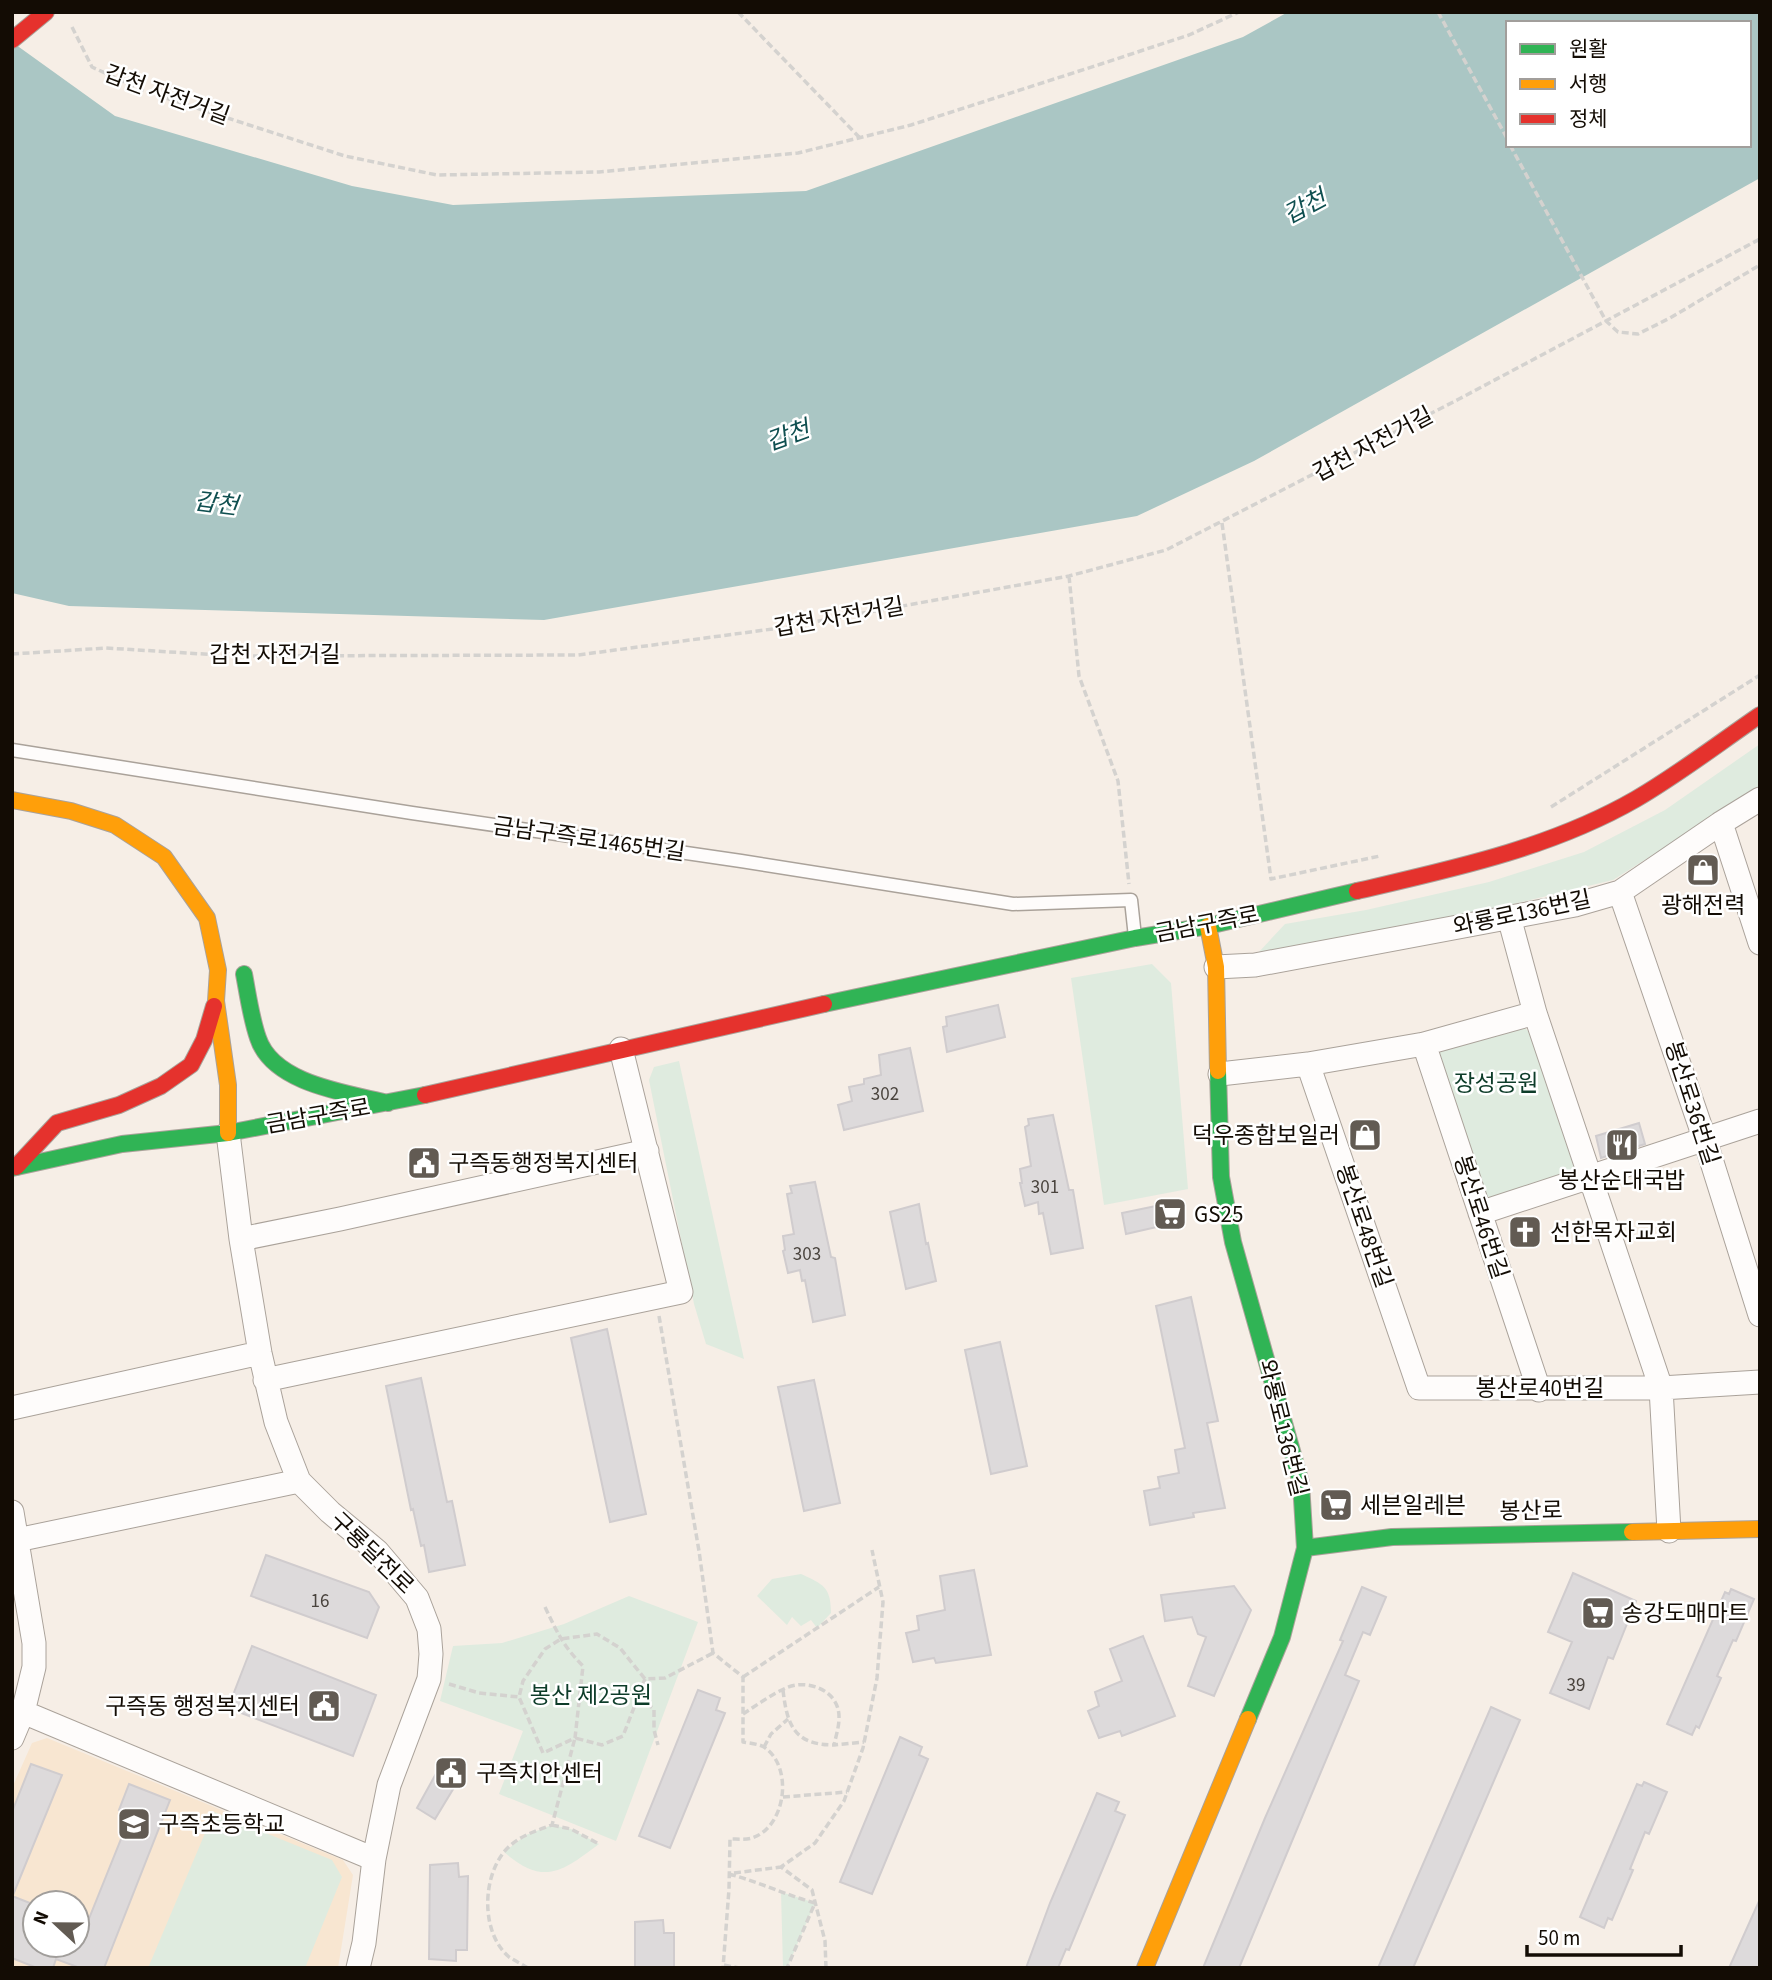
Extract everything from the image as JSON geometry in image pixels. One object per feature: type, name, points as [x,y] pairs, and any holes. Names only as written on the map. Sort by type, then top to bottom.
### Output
[{"type":"main road","points":[[12,40],[46,12]]},
{"type":"main road","name":"금남구즉로","points":[[14,1167],[122,1144],[228,1133],[388,1104],[621,1049],[1135,938],[1208,926],[1472,864],[1568,832],[1636,799],[1760,715]]},
{"type":"main road","points":[[12,800],[72,811],[115,825],[164,857],[207,918],[218,970],[216,1001],[228,1085],[228,1133]]},
{"type":"main road","name":"와룡로136번길","points":[[1146,1968],[1282,1637],[1305,1548],[1301,1483],[1233,1242],[1223,1190],[1216,967],[1208,926]]},
{"type":"main road","points":[[228,1085],[237,1031],[242,968],[258,1040],[276,1065],[316,1086],[388,1104]]},
{"type":"main road","points":[[14,1167],[57,1123],[119,1105],[161,1086],[191,1065],[204,1040],[216,1001]]},
{"type":"main road","name":"봉산로","points":[[1305,1548],[1392,1537],[1760,1528]]},
{"type":"street","name":"와룡로136번길","points":[[1216,967],[1255,965],[1574,905],[1620,892],[1760,799]]},
{"type":"street","points":[[1721,823],[1760,943]]},
{"type":"street","name":"봉산로36번길","points":[[1620,892],[1705,1140],[1760,1315]]},
{"type":"street","points":[[1509,917],[1535,1013],[1661,1388],[1669,1531]]},
{"type":"street","points":[[1220,1074],[1308,1064],[1424,1044],[1535,1013]]},
{"type":"street","name":"봉산로46번길","points":[[1424,1044],[1539,1390]]},
{"type":"street","points":[[265,1380],[681,1292],[621,1049]]},
{"type":"street","name":"봉산로48번길","points":[[1308,1064],[1419,1388]]},
{"type":"street","points":[[1480,1213],[1760,1121]]},
{"type":"street","name":"구룡달전로","points":[[228,1133],[241,1239],[265,1380],[276,1422],[299,1481],[330,1512],[377,1551],[417,1598],[429,1629],[429,1679],[390,1785],[374,1859],[364,1943],[358,1968]]},
{"type":"street","points":[[241,1239],[340,1220],[647,1151]]},
{"type":"street","points":[[12,1408],[260,1353]]},
{"type":"street","name":"봉산로40번길","points":[[1419,1388],[1661,1388],[1760,1382]]},
{"type":"street","points":[[17,1540],[299,1481]]},
{"type":"street","points":[[12,1512],[34,1643],[34,1667],[23,1712],[12,1738]]},
{"type":"street","points":[[23,1712],[374,1859]]},
{"type":"lane","name":"금남구즉로1465번길","points":[[12,750],[1013,904],[1131,900]]},
{"type":"lane","points":[[1131,900],[1135,938]]},
{"type":"path","points":[[738,12],[860,138]]},
{"type":"path","name":"갑천 자전거길","points":[[68,17],[92,67],[144,91],[345,156],[437,174],[599,172],[798,153],[911,125],[1177,39],[1239,12]]},
{"type":"path","points":[[1438,12],[1506,136]]},
{"type":"path","points":[[1511,147],[1606,321],[1618,332],[1638,334],[1760,265]]},
{"type":"path","name":"갑천 자전거길","points":[[12,654],[106,648],[235,656],[578,654],[780,628],[1069,576],[1166,550],[1222,523],[1760,239]]},
{"type":"path","points":[[1222,523],[1271,879],[1390,854]]},
{"type":"path","points":[[1069,576],[1079,676],[1118,781],[1131,900]]},
{"type":"path","points":[[1541,812],[1553,807],[1760,675]]},
{"type":"path","points":[[658,1311],[699,1551],[713,1653],[743,1676]]},
{"type":"path","points":[[729,1874],[781,1867],[815,1843],[844,1801],[864,1742],[877,1678],[883,1602],[872,1550]]},
{"type":"path","points":[[743,1676],[879,1587]]},
{"type":"path","points":[[545,1607],[565,1648],[583,1666],[575,1738],[552,1825]]},
{"type":"path","points":[[597,1634],[620,1648],[645,1679],[623,1736],[602,1745],[575,1738],[543,1753],[519,1697],[523,1681],[545,1649],[561,1639],[597,1634]]},
{"type":"path","points":[[645,1679],[665,1678],[713,1653]]},
{"type":"path","points":[[739,1968],[723,1966],[730,1839],[753,1838],[773,1822],[783,1797],[780,1766],[764,1747],[743,1742],[743,1676]]},
{"type":"path","points":[[429,1679],[479,1693],[519,1697]]},
{"type":"path","points":[[743,1713],[783,1690],[805,1684],[817,1686],[836,1703],[840,1717],[834,1745]]},
{"type":"path","points":[[783,1690],[788,1719],[803,1739],[818,1745],[864,1742]]},
{"type":"path","points":[[638,1697],[654,1709],[654,1730],[658,1745]]},
{"type":"path","points":[[764,1747],[771,1734],[788,1719]]},
{"type":"path","points":[[783,1797],[847,1792]]},
{"type":"path","points":[[528,1968],[508,1956],[493,1933],[486,1904],[493,1875],[504,1852],[526,1835],[552,1825],[571,1829],[599,1844]]},
{"type":"path","points":[[781,1867],[812,1890],[825,1941],[826,1968]]},
{"type":"path","points":[[729,1874],[815,1903]]},
{"type":"path","points":[[787,1968],[815,1903]]},
{"type":"shaded area","name":"구즉초등학교","points":[[47,1738],[343,1860],[353,1875],[338,1968],[12,1968],[12,1788],[32,1743]]},
{"type":"green space","points":[[1760,744],[1760,787],[1613,880],[1481,912],[1258,953],[1285,924],[1366,910],[1489,882],[1584,852],[1665,810]]},
{"type":"green space","points":[[1152,964],[1171,983],[1188,1189],[1104,1205],[1071,978]]},
{"type":"green space","name":"장성공원","points":[[1521,1024],[1530,1033],[1577,1168],[1495,1200],[1485,1195],[1436,1055],[1441,1046]]},
{"type":"green space","points":[[679,1061],[744,1359],[706,1344],[694,1304],[649,1080],[654,1067]]},
{"type":"green space","points":[[801,1574],[820,1584],[829,1597],[831,1613],[817,1628],[811,1620],[801,1626],[792,1617],[787,1625],[757,1596],[772,1579]]},
{"type":"green space","name":"봉산 제2공원","points":[[629,1596],[698,1622],[616,1841],[499,1794],[523,1731],[440,1701],[453,1646],[502,1643],[564,1624]]},
{"type":"green space","points":[[214,1812],[332,1860],[342,1877],[305,1968],[148,1968]]},
{"type":"green space","points":[[552,1825],[571,1829],[599,1844],[564,1868],[542,1872],[518,1863],[504,1852],[526,1835]]},
{"type":"green space","points":[[781,1892],[815,1903],[787,1968],[783,1968]]},
{"type":"water","name":"갑천","points":[[1288,12],[1760,12],[1760,178],[1254,461],[1137,516],[544,620],[69,606],[12,593],[12,42],[115,116],[352,186],[453,205],[806,191],[1243,37]]},
{"type":"building","points":[[998,1005],[1005,1037],[947,1052],[943,1027],[947,1026],[946,1017]]},
{"type":"building","points":[[910,1048],[923,1111],[844,1130],[838,1105],[852,1101],[849,1087],[864,1084],[864,1079],[881,1075],[879,1055]]},
{"type":"building","points":[[1053,1115],[1069,1190],[1073,1190],[1083,1248],[1051,1254],[1043,1213],[1039,1214],[1038,1202],[1025,1206],[1020,1169],[1031,1166],[1025,1127],[1029,1125],[1028,1119]]},
{"type":"building","name":"봉산순대국밥","points":[[1639,1123],[1645,1144],[1601,1158],[1596,1136]]},
{"type":"building","points":[[815,1182],[831,1257],[835,1258],[845,1315],[813,1322],[805,1280],[802,1281],[800,1270],[788,1273],[783,1236],[794,1234],[787,1194],[792,1193],[790,1186]]},
{"type":"building","points":[[1180,1201],[1183,1221],[1126,1234],[1122,1213]]},
{"type":"building","points":[[919,1204],[936,1281],[906,1289],[890,1212]]},
{"type":"building","points":[[1191,1297],[1218,1421],[1207,1423],[1225,1508],[1193,1513],[1194,1517],[1150,1525],[1144,1491],[1160,1488],[1158,1477],[1179,1473],[1175,1450],[1185,1448],[1156,1306]]},
{"type":"building","points":[[607,1329],[646,1514],[610,1522],[571,1338]]},
{"type":"building","points":[[1000,1342],[1027,1466],[991,1474],[965,1350]]},
{"type":"building","points":[[421,1378],[447,1502],[452,1501],[465,1565],[429,1572],[424,1545],[421,1546],[413,1509],[411,1510],[386,1386]]},
{"type":"building","points":[[814,1380],[840,1503],[804,1511],[778,1387]]},
{"type":"building","points":[[266,1555],[369,1592],[379,1607],[367,1638],[251,1596]]},
{"type":"building","points":[[974,1570],[991,1655],[936,1663],[934,1658],[913,1662],[906,1633],[919,1630],[917,1616],[945,1610],[940,1576]]},
{"type":"building","points":[[1573,1573],[1636,1601],[1613,1659],[1608,1657],[1589,1709],[1550,1693],[1572,1642],[1548,1632]]},
{"type":"building","points":[[1234,1586],[1251,1610],[1214,1696],[1188,1686],[1206,1637],[1198,1634],[1192,1617],[1165,1621],[1161,1595]]},
{"type":"building","points":[[1362,1587],[1386,1597],[1370,1635],[1363,1632],[1345,1675],[1359,1681],[1239,1968],[1203,1968],[1343,1641],[1340,1640]]},
{"type":"building","points":[[1731,1589],[1754,1599],[1717,1676],[1721,1678],[1699,1728],[1696,1726],[1692,1735],[1667,1724],[1725,1592],[1729,1594]]},
{"type":"building","points":[[1143,1636],[1175,1716],[1122,1736],[1120,1731],[1099,1738],[1088,1711],[1099,1706],[1095,1692],[1122,1681],[1110,1649]]},
{"type":"building","points":[[252,1646],[376,1695],[353,1756],[228,1708]]},
{"type":"building","points":[[698,1690],[720,1698],[716,1710],[725,1713],[670,1848],[639,1836]]},
{"type":"building","points":[[1491,1707],[1520,1720],[1456,1869],[1413,1968],[1378,1968]]},
{"type":"building","points":[[900,1737],[922,1747],[919,1755],[928,1759],[872,1894],[840,1882]]},
{"type":"building","points":[[31,1764],[62,1775],[13,1895],[12,1812]]},
{"type":"building","points":[[438,1770],[458,1781],[435,1819],[417,1808]]},
{"type":"building","points":[[1644,1782],[1667,1792],[1649,1834],[1645,1832],[1630,1869],[1633,1870],[1612,1920],[1608,1918],[1604,1928],[1580,1917],[1637,1784],[1642,1786]]},
{"type":"building","points":[[129,1784],[170,1800],[104,1968],[80,1968],[56,1959],[91,1959],[91,1914],[131,1814],[119,1810]]},
{"type":"building","points":[[1097,1793],[1119,1802],[1115,1811],[1125,1815],[1069,1950],[1066,1949],[1058,1968],[1026,1968],[1050,1903]]},
{"type":"building","points":[[458,1863],[459,1877],[468,1876],[467,1950],[456,1950],[456,1961],[429,1959],[430,1865]]},
{"type":"building","points":[[12,1896],[21,1900],[21,1959],[56,1959],[53,1968],[37,1968],[12,1958]]},
{"type":"building","points":[[1760,1899],[1760,1968],[1729,1968]]},
{"type":"building","points":[[663,1920],[664,1933],[674,1933],[674,1968],[635,1968],[635,1922]]},
{"type":"traffic: fast","points":[[824,1004],[1135,938],[1208,926],[1357,891]]},
{"type":"traffic: fast","points":[[244,974],[258,1038],[266,1054],[279,1066],[313,1084],[388,1103]]},
{"type":"traffic: fast","points":[[1218,1071],[1221,1177],[1233,1242],[1301,1483],[1305,1548],[1282,1637],[1248,1719]]},
{"type":"traffic: fast","points":[[12,1168],[122,1144],[228,1133],[425,1095]]},
{"type":"traffic: fast","points":[[1305,1548],[1392,1537],[1632,1532]]},
{"type":"traffic: slow","points":[[12,800],[71,811],[115,825],[164,857],[207,918],[218,970],[216,1001],[228,1085],[228,1133]]},
{"type":"traffic: slow","points":[[1208,926],[1216,967],[1218,1071]]},
{"type":"traffic: slow","points":[[1632,1532],[1760,1529]]},
{"type":"traffic: slow","points":[[1145,1968],[1248,1719]]},
{"type":"traffic: jam","points":[[12,40],[46,12]]},
{"type":"traffic: jam","points":[[1357,891],[1500,855],[1570,831],[1636,799],[1760,715]]},
{"type":"traffic: jam","points":[[425,1095],[824,1004]]},
{"type":"traffic: jam","points":[[16,1167],[57,1123],[119,1105],[161,1086],[191,1065],[204,1040],[214,1006]]},
{"type":"place","name":"광해전력","points":[[1703,870]]},
{"type":"place","name":"덕우종합보일러","points":[[1365,1135]]},
{"type":"place","name":"봉산순대국밥","points":[[1622,1145]]},
{"type":"place","name":"구즉동행정복지센터","points":[[424,1163]]},
{"type":"place","name":"GS25","points":[[1170,1214]]},
{"type":"place","name":"선한목자교회","points":[[1525,1232]]},
{"type":"place","name":"세븐일레븐","points":[[1336,1505]]},
{"type":"place","name":"송강도매마트","points":[[1598,1613]]},
{"type":"place","name":"구즉동 행정복지센터","points":[[324,1706]]},
{"type":"place","name":"구즉치안센터","points":[[451,1773]]},
{"type":"place","name":"구즉초등학교","points":[[134,1824]]}]
